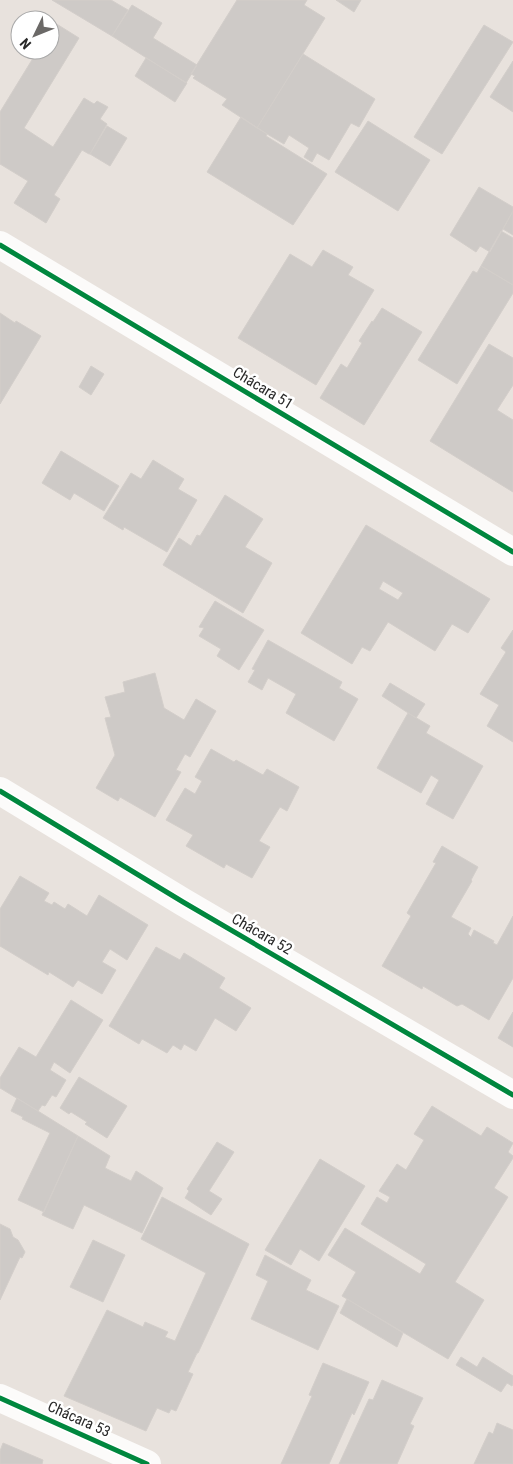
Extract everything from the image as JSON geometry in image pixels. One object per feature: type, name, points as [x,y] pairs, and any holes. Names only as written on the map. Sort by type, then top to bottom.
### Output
[{"type":"street","name":"Chácara 51","points":[[0,245],[513,552]]},
{"type":"street","name":"Chácara 52","points":[[0,791],[183,902],[513,1095]]},
{"type":"street","name":"Chácara 53","points":[[0,1398],[148,1464]]},
{"type":"building","points":[[52,0],[111,0],[128,10],[112,36]]},
{"type":"building","points":[[237,0],[307,0],[304,5],[325,18],[257,128],[222,105],[227,99],[193,78],[195,76],[191,74]]},
{"type":"building","points":[[336,0],[361,0],[354,12]]},
{"type":"building","points":[[132,5],[162,23],[153,38],[197,65],[186,83],[112,36]]},
{"type":"building","points":[[484,25],[513,42],[442,154],[414,137]]},
{"type":"building","points":[[60,26],[79,38],[24,128],[53,147],[84,98],[94,104],[97,101],[108,107],[100,119],[107,124],[90,154],[82,150],[54,195],[60,199],[46,223],[14,203],[28,181],[0,164],[0,112],[32,60],[60,60]]},
{"type":"building","points":[[303,54],[375,99],[359,127],[351,123],[329,160],[317,153],[312,162],[304,157],[309,148],[289,135],[284,144],[257,128]]},
{"type":"building","points":[[146,58],[187,83],[175,102],[135,76]]},
{"type":"building","points":[[513,61],[513,112],[490,97]]},
{"type":"building","points":[[241,117],[267,134],[266,136],[327,174],[293,225],[207,172]]},
{"type":"building","points":[[368,121],[430,160],[398,211],[335,172]]},
{"type":"building","points":[[107,126],[127,138],[110,166],[90,154]]},
{"type":"building","points":[[479,187],[513,207],[513,211],[490,252],[480,246],[476,252],[450,235]]},
{"type":"building","points":[[513,211],[513,235],[503,229]]},
{"type":"building","points":[[501,231],[513,238],[513,285],[481,266]]},
{"type":"building","points":[[323,250],[353,267],[348,275],[374,290],[316,385],[238,338],[290,254],[312,267]]},
{"type":"building","points":[[481,266],[513,285],[513,293],[457,384],[418,360],[473,271],[477,273]]},
{"type":"building","points":[[382,308],[422,332],[364,425],[320,398],[341,364],[347,368],[362,343],[359,341]]},
{"type":"building","points":[[0,313],[41,336],[0,404]]},
{"type":"building","points":[[489,344],[513,358],[513,385],[497,410],[513,420],[513,492],[430,441]]},
{"type":"building","points":[[91,366],[104,374],[91,395],[79,387]]},
{"type":"building","points":[[61,451],[119,486],[104,511],[74,493],[70,500],[42,483]]},
{"type":"building","points":[[153,460],[184,479],[178,489],[197,500],[167,552],[124,527],[123,530],[103,518],[131,473],[141,479]]},
{"type":"building","points":[[225,495],[263,519],[245,547],[272,563],[243,613],[163,565],[179,538],[191,546],[197,535],[200,536]]},
{"type":"building","points":[[366,525],[490,599],[468,633],[452,624],[435,651],[388,622],[370,651],[362,647],[352,664],[301,633]],"holes":[[[383,581],[403,593],[398,600],[379,589]]]},
{"type":"building","points":[[215,601],[264,630],[239,670],[217,656],[221,649],[199,636],[204,628],[199,627]]},
{"type":"building","points":[[513,630],[513,742],[487,726],[499,705],[480,694],[506,652],[501,648]]},
{"type":"building","points":[[268,640],[342,682],[339,688],[358,699],[334,741],[286,713],[296,694],[268,678],[262,690],[248,682],[255,670],[252,669]]},
{"type":"building","points":[[155,673],[164,708],[184,720],[196,699],[216,711],[190,757],[185,754],[176,770],[181,772],[155,817],[120,797],[118,801],[96,788],[115,755],[105,718],[111,717],[105,697],[125,692],[123,682]]},
{"type":"building","points":[[390,683],[425,704],[416,718],[382,696]]},
{"type":"building","points":[[408,713],[430,726],[426,733],[483,766],[453,819],[426,804],[439,780],[431,775],[421,793],[377,768]]},
{"type":"building","points":[[211,749],[263,775],[267,769],[299,787],[287,811],[280,807],[259,841],[270,847],[252,878],[226,864],[224,868],[186,846],[193,835],[166,820],[185,788],[195,794],[202,781],[195,777]]},
{"type":"building","points":[[442,846],[478,867],[451,917],[471,928],[468,934],[471,937],[474,930],[494,941],[493,943],[497,945],[513,916],[513,978],[489,1020],[462,1004],[457,1006],[423,986],[422,989],[382,966],[411,916],[407,913],[436,863],[433,862]]},
{"type":"building","points":[[20,876],[49,893],[44,901],[52,905],[54,902],[65,909],[68,904],[87,916],[99,895],[148,925],[127,960],[110,949],[102,962],[116,970],[102,994],[78,980],[73,987],[49,972],[48,975],[0,946],[0,909]]},
{"type":"building","points":[[156,947],[180,960],[184,953],[225,978],[219,988],[251,1008],[236,1031],[215,1018],[196,1051],[184,1044],[181,1050],[173,1045],[167,1053],[142,1039],[139,1044],[109,1026]]},
{"type":"building","points":[[71,1000],[103,1020],[70,1073],[54,1062],[50,1070],[66,1080],[56,1097],[52,1095],[45,1106],[42,1105],[38,1111],[0,1088],[0,1078],[19,1047],[36,1057]]},
{"type":"building","points":[[513,1012],[513,1047],[498,1038]]},
{"type":"building","points":[[79,1077],[127,1106],[107,1138],[85,1124],[87,1122],[71,1112],[69,1114],[60,1108]]},
{"type":"building","points":[[17,1098],[78,1136],[44,1212],[18,1200],[50,1133],[22,1119],[23,1117],[11,1111]]},
{"type":"building","points":[[432,1106],[481,1136],[487,1127],[513,1143],[508,1152],[513,1158],[494,1188],[508,1197],[455,1282],[484,1300],[448,1359],[342,1296],[356,1272],[328,1255],[345,1228],[420,1274],[426,1264],[361,1224],[377,1197],[387,1203],[390,1197],[379,1191],[397,1164],[406,1170],[424,1140],[414,1134]]},
{"type":"building","points":[[78,1136],[110,1156],[105,1168],[131,1181],[136,1171],[163,1188],[142,1233],[84,1205],[73,1229],[42,1215]]},
{"type":"building","points":[[217,1142],[234,1152],[209,1191],[222,1199],[211,1215],[185,1198],[189,1191],[187,1189]]},
{"type":"building","points":[[320,1159],[365,1186],[319,1261],[300,1249],[291,1265],[265,1250]]},
{"type":"building","points":[[162,1197],[249,1244],[188,1372],[193,1374],[176,1411],[171,1409],[169,1413],[157,1408],[146,1431],[64,1396],[107,1310],[143,1327],[145,1322],[168,1332],[165,1337],[175,1341],[206,1273],[141,1239]]},
{"type":"building","points":[[0,1224],[10,1229],[13,1237],[18,1240],[25,1252],[22,1258],[20,1257],[0,1300]]},
{"type":"building","points":[[93,1240],[125,1255],[103,1302],[70,1287]]},
{"type":"building","points":[[265,1255],[311,1280],[306,1290],[339,1306],[318,1350],[251,1319],[268,1281],[256,1275]]},
{"type":"building","points":[[347,1299],[403,1333],[397,1347],[340,1313]]},
{"type":"building","points":[[461,1357],[477,1367],[483,1357],[513,1376],[512,1386],[507,1383],[501,1392],[456,1365]]},
{"type":"building","points":[[323,1363],[369,1382],[354,1415],[352,1413],[329,1464],[281,1464],[312,1396],[309,1395]]},
{"type":"building","points":[[382,1380],[423,1398],[410,1424],[414,1426],[397,1464],[339,1464],[369,1399],[373,1400]]},
{"type":"building","points":[[497,1423],[513,1430],[513,1464],[474,1464],[489,1432],[493,1434]]},
{"type":"building","points":[[3,1443],[43,1460],[42,1464],[0,1464],[0,1451]]},
{"type":"cycle path","points":[[0,245],[513,552]]},
{"type":"cycle path","points":[[0,791],[183,902],[513,1095]]},
{"type":"cycle path","points":[[0,1398],[147,1464]]}]
